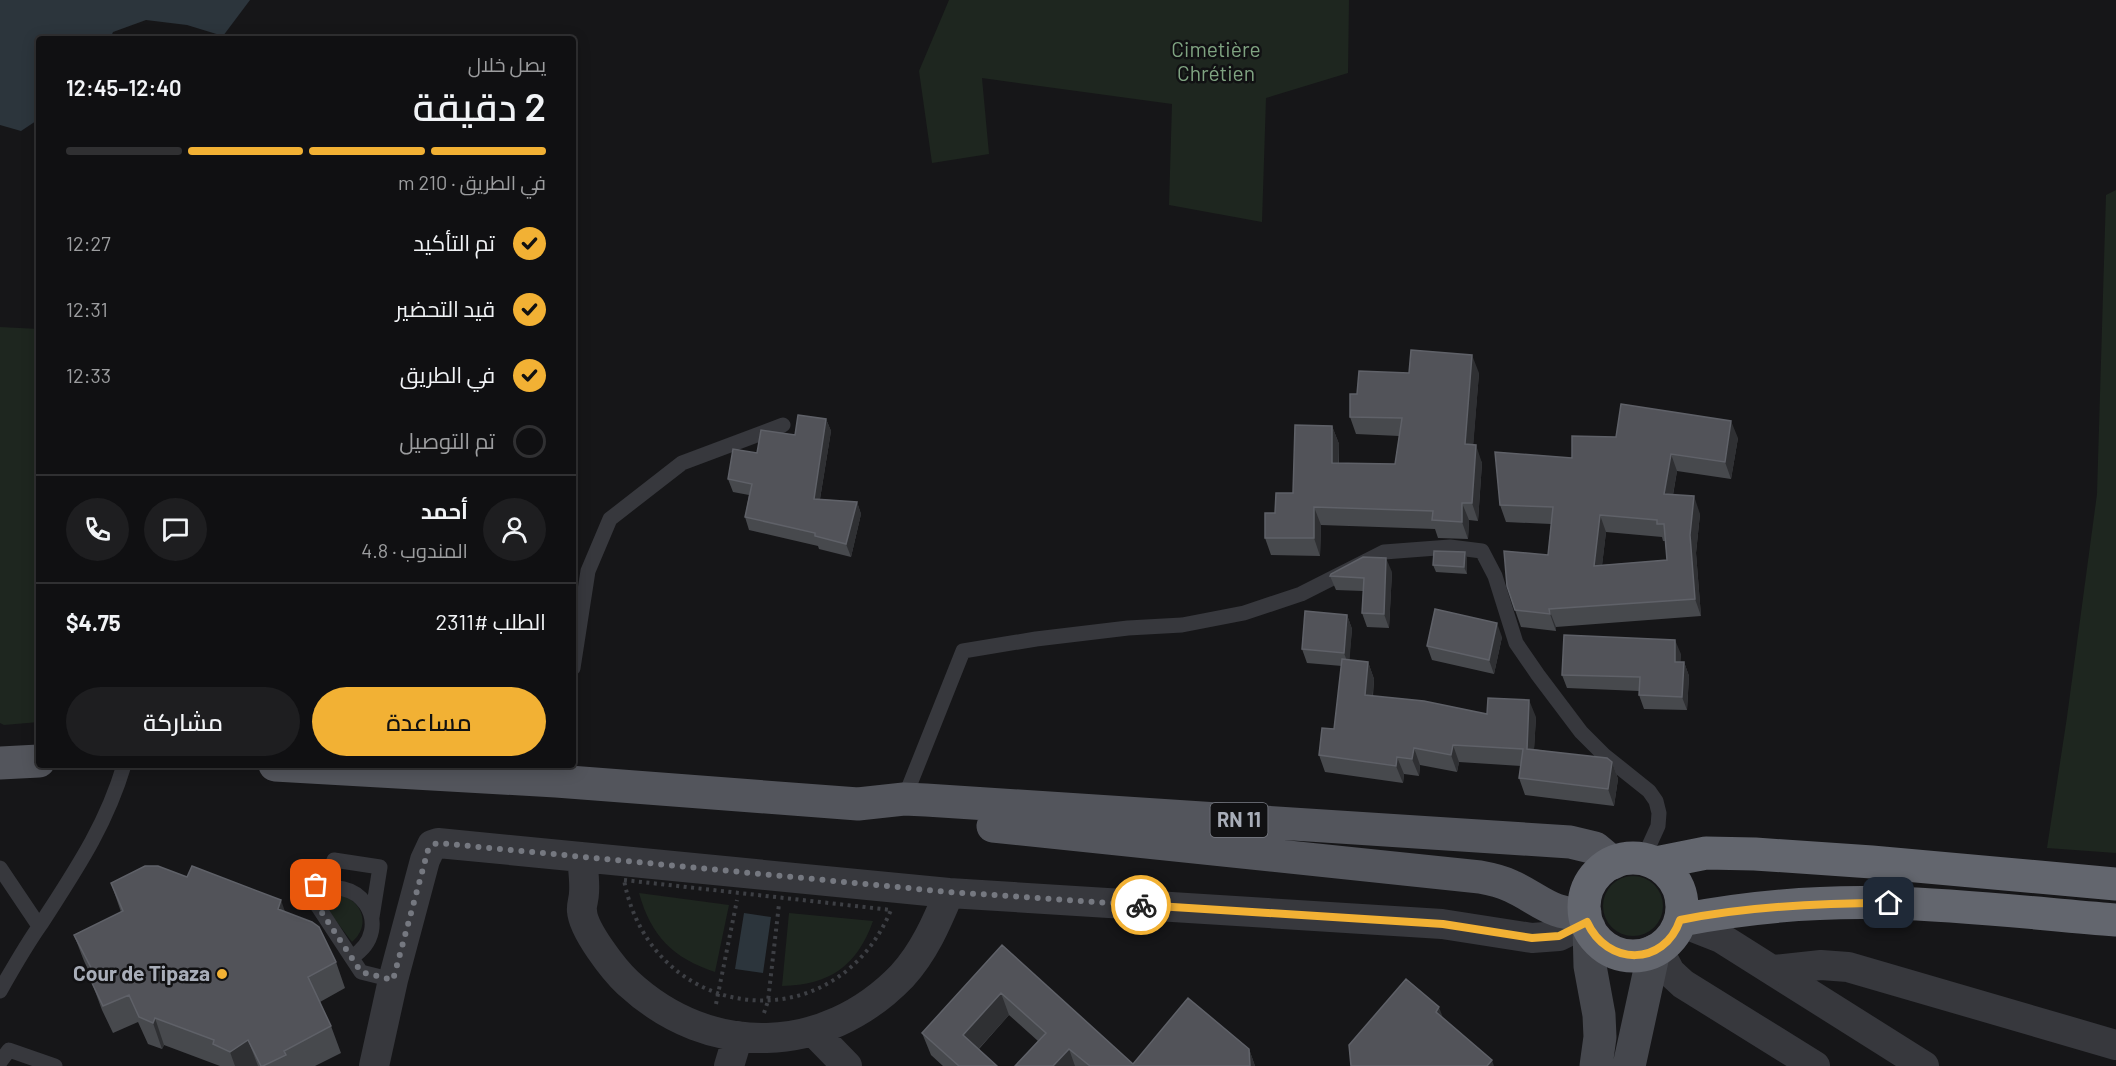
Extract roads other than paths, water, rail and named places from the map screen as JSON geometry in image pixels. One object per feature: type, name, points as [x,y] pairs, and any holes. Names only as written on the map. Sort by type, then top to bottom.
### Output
[{"type":"highway","points":[[1637,862],[1666,871],[1678,887],[1683,907],[1680,922],[1674,934],[1656,950],[1639,955],[1624,955],[1610,950],[1597,940],[1587,921],[1585,898],[1590,883],[1600,871],[1637,862],[1706,853],[1755,854],[2116,884]]},
{"type":"highway","points":[[1680,922],[1731,912],[1787,906],[1889,903],[2116,920]]},
{"type":"main road","points":[[0,763],[36,761]]},
{"type":"main road","name":"RN 11","points":[[381,768],[557,773],[858,804],[903,816],[929,819],[1480,877],[1510,885],[1558,912],[1572,914],[1587,921]]},
{"type":"main road","name":"RN 11","points":[[858,804],[904,799],[1570,842],[1637,862]]},
{"type":"main road","points":[[1587,921],[1590,966],[1599,1015],[1600,1037],[1596,1066]]},
{"type":"main road","points":[[1629,1066],[1656,950]]},
{"type":"street","points":[[374,1066],[393,980],[425,860],[432,845],[447,844],[582,857],[741,883],[781,887],[949,892],[1443,924],[1532,938],[1559,936],[1587,921]]},
{"type":"street","points":[[582,857],[584,892],[582,912],[597,945],[619,974],[645,999],[676,1018],[735,1035],[785,1036],[813,1031],[846,1018],[877,999],[903,974],[925,945],[949,892]]},
{"type":"street","points":[[1680,922],[1721,938],[1924,1066]]},
{"type":"street","points":[[1656,950],[1670,972],[1683,984],[1815,1066]]},
{"type":"street","points":[[1773,970],[1821,965],[1848,967],[2116,1045]]},
{"type":"street","points":[[813,1031],[847,1066]]},
{"type":"street","points":[[729,1066],[735,1035]]},
{"type":"lane","points":[[576,649],[588,571],[610,519],[682,463],[783,425]]},
{"type":"lane","points":[[904,799],[963,651],[1036,639],[1128,628],[1182,625],[1244,613],[1301,594],[1384,552],[1449,548],[1482,551],[1495,576],[1516,643],[1532,667],[1581,732],[1649,791],[1656,801],[1659,813],[1658,826],[1637,862]]},
{"type":"lane","points":[[0,991],[92,845],[123,768]]},
{"type":"lane","points":[[311,896],[321,873],[332,866],[334,860],[380,867],[370,936],[360,952],[352,957]]},
{"type":"lane","points":[[0,868],[39,926]]},
{"type":"lane","points":[[311,896],[328,888],[348,889],[363,900],[372,917]]},
{"type":"lane","points":[[311,896],[361,972],[393,980]]},
{"type":"lane","points":[[0,1062],[9,1050],[55,1066]]},
{"type":"place","name":"Cour de Tipaza","points":[[222,974]]},
{"type":"park label","name":"Cimetière Chrétien","points":[[1216,62]]}]
